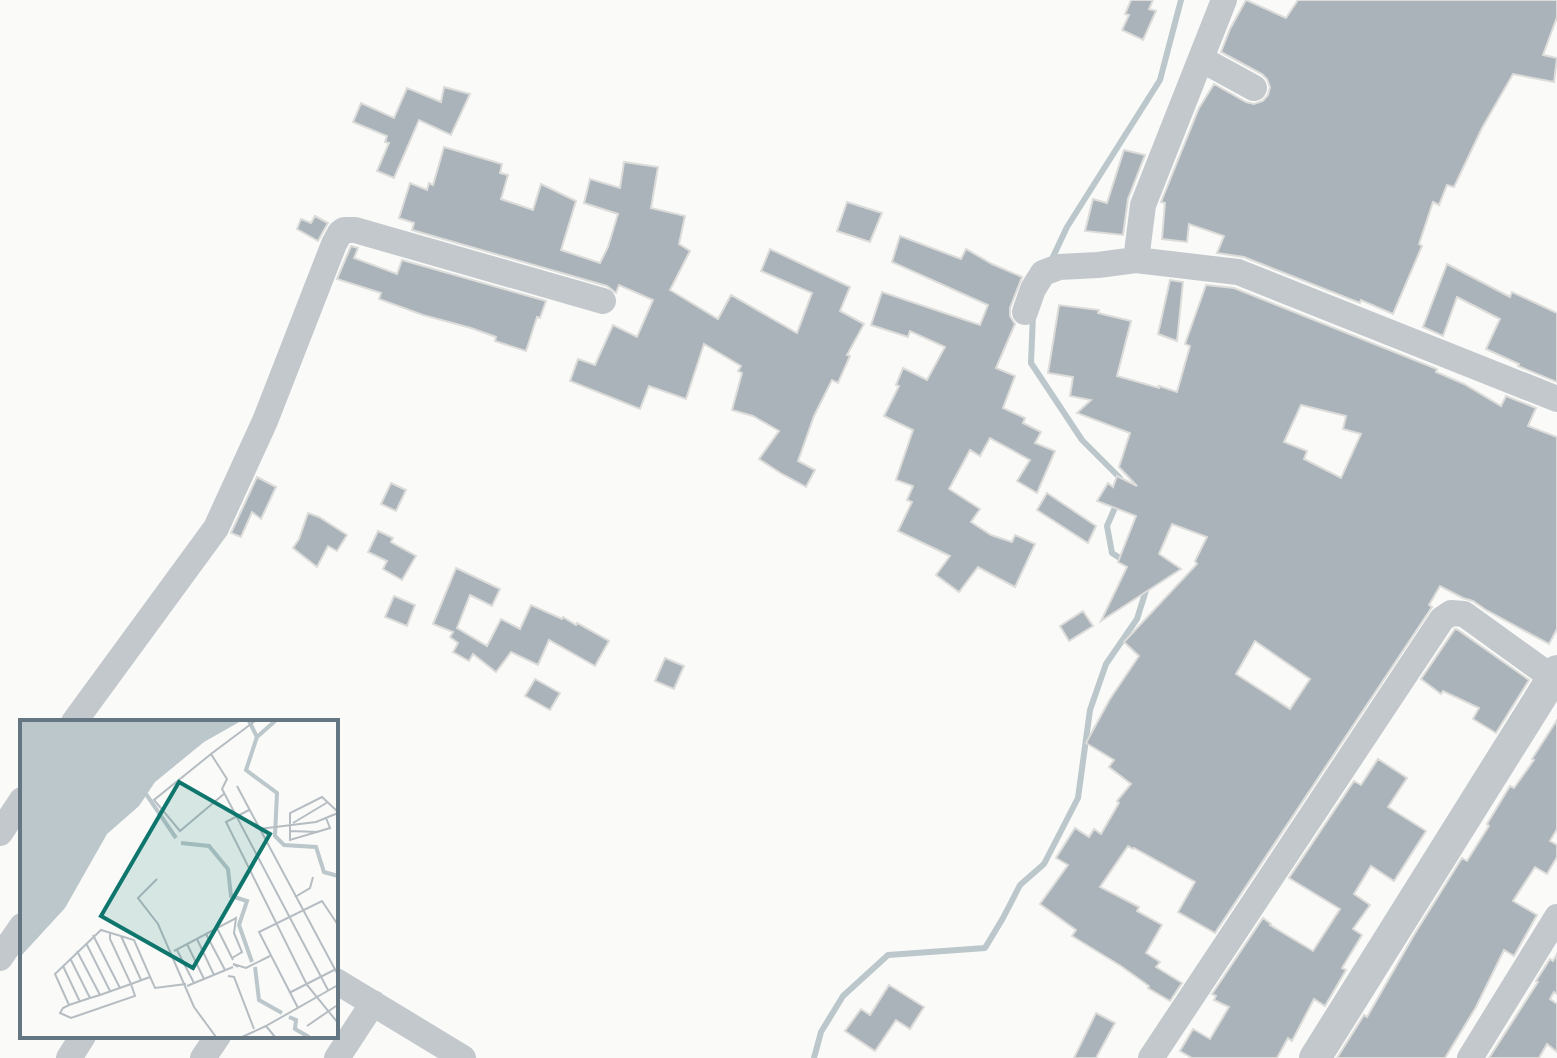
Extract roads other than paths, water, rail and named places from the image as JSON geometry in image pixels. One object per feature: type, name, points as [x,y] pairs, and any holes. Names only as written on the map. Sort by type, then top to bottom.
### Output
[{"type":"street","points":[[1136,260],[1143,205],[1224,0]]},
{"type":"street","points":[[1201,59],[1254,88]]},
{"type":"street","points":[[75,720],[216,528],[265,421],[340,233],[352,229],[603,301]]},
{"type":"street","points":[[1025,312],[1033,289],[1051,270],[1136,260],[1238,272],[1557,399]]},
{"type":"street","points":[[1151,1058],[1442,619],[1451,613],[1464,614],[1556,677],[1315,1058]]},
{"type":"street","points":[[0,833],[20,803]]},
{"type":"street","points":[[0,958],[20,929]]},
{"type":"street","points":[[1470,1058],[1554,929]]},
{"type":"street","points":[[338,982],[463,1058]]},
{"type":"street","points":[[337,1058],[373,1003]]},
{"type":"street","points":[[69,1058],[82,1038]]},
{"type":"street","points":[[203,1058],[217,1038]]},
{"type":"waterway","points":[[1052,259],[1067,227],[1160,80],[1181,0]]},
{"type":"waterway","points":[[1033,315],[1031,363],[1082,440],[1120,478],[1120,484]]},
{"type":"waterway","points":[[1117,503],[1107,526],[1112,553],[1126,562]]},
{"type":"waterway","points":[[814,1058],[821,1032],[843,996],[888,955],[985,948],[1020,885],[1044,864],[1078,798],[1090,710],[1106,664],[1137,619],[1147,587]]}]
